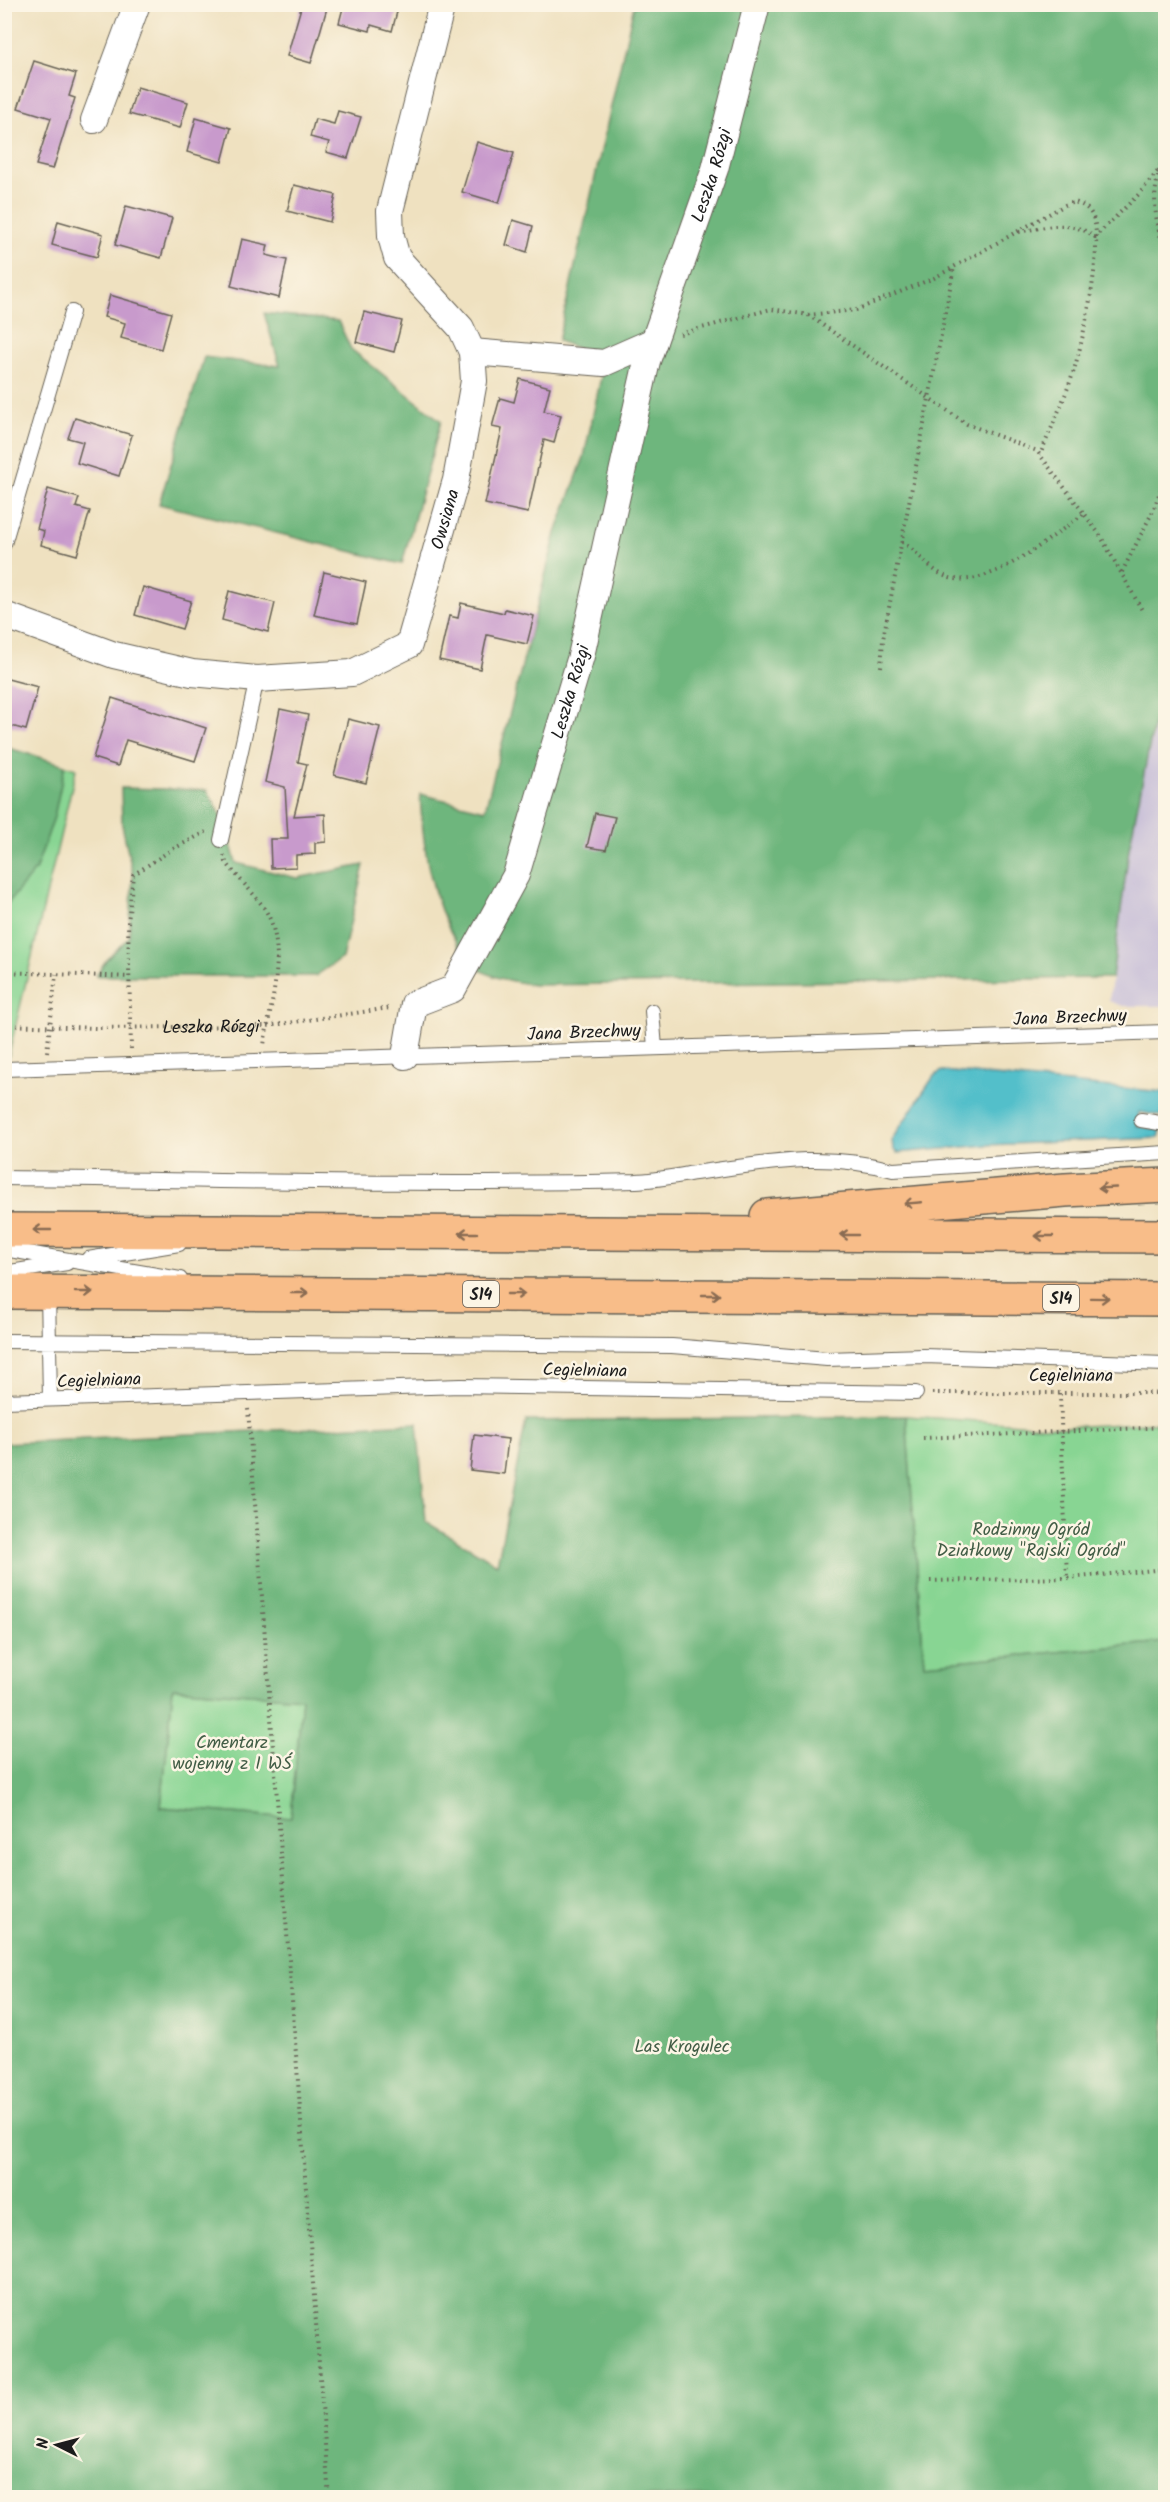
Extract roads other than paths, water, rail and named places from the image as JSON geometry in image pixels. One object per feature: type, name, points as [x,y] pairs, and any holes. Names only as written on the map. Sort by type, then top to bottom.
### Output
[{"type":"highway","points":[[590,1233],[842,1208],[1065,1190],[1166,1185]]},
{"type":"highway","points":[[4,1230],[1166,1236]]},
{"type":"highway","name":"S14","points":[[4,1292],[1166,1299]]},
{"type":"street","points":[[94,120],[137,4]]},
{"type":"street","name":"Owsiana","points":[[4,615],[114,655],[192,673],[257,679],[352,673],[409,645],[456,480],[474,381],[472,352],[461,328],[397,258],[391,236],[390,211],[442,4]]},
{"type":"street","name":"Leszka Rózgi","points":[[405,1056],[414,1004],[453,989],[516,875],[580,656],[646,361],[715,169],[757,4]]},
{"type":"street","points":[[472,352],[604,363],[654,341]]},
{"type":"lane","points":[[4,544],[72,312]]},
{"type":"lane","points":[[221,840],[257,679]]},
{"type":"lane","points":[[652,1011],[655,1048]]},
{"type":"lane","name":"Jana Brzechwy","points":[[4,1069],[1166,1032]]},
{"type":"lane","points":[[1142,1120],[1166,1124]]},
{"type":"lane","points":[[4,1178],[389,1182],[640,1181],[783,1160],[822,1158],[857,1161],[892,1170],[1166,1153]]},
{"type":"lane","points":[[4,1273],[258,1231]]},
{"type":"lane","points":[[4,1249],[259,1293]]},
{"type":"lane","points":[[48,1292],[50,1400]]},
{"type":"lane","points":[[4,1341],[49,1344],[672,1346],[827,1359],[924,1356],[1166,1364]]},
{"type":"lane","name":"Cegielniana","points":[[4,1401],[460,1386],[916,1393]]},
{"type":"water","points":[[942,1071],[1164,1092],[1163,1116],[1139,1112],[1137,1126],[1161,1130],[1159,1138],[988,1145],[897,1153],[893,1149],[892,1139],[934,1076]]},
{"type":"park label","name":"Rodzinny Ogród Działkowy \"Rajski Ogród\"","points":[[1031,1540]]},
{"type":"park label","name":"Cmentarz wojenny z I WŚ","points":[[232,1752]]},
{"type":"park label","name":"Las Krogulec","points":[[682,2046]]}]
